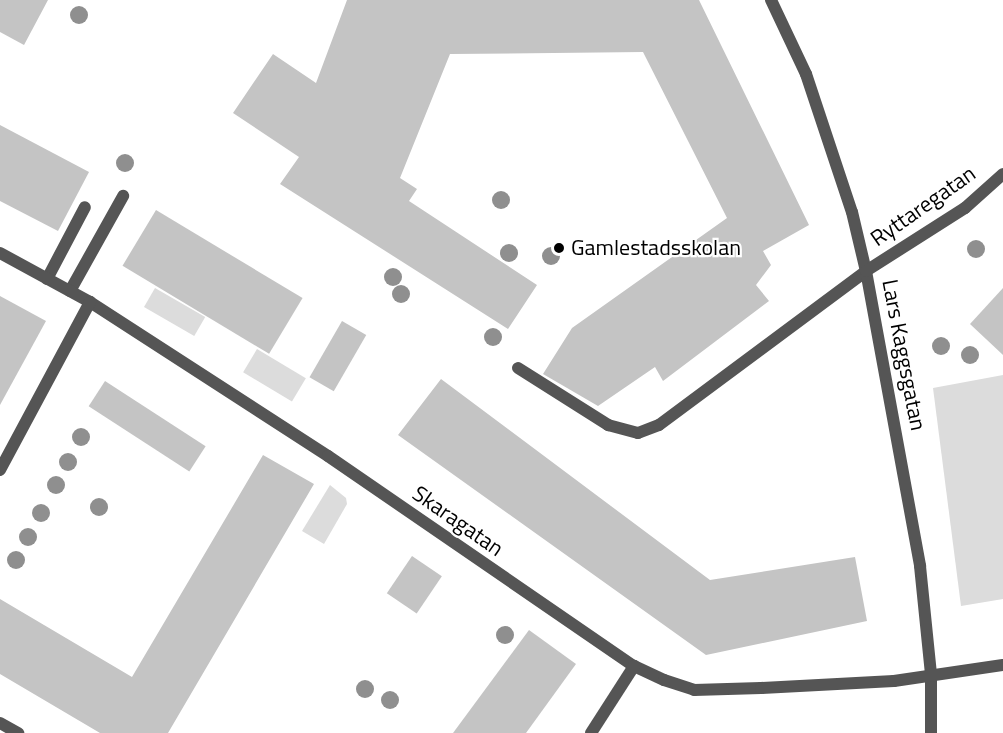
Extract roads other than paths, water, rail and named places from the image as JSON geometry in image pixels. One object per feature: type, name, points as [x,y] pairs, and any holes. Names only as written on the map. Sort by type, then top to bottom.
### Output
[{"type":"street","name":"Lars Kaggsgatan","points":[[771,0],[806,74],[852,212],[866,272],[920,566],[931,674],[931,733]]},
{"type":"street","name":"Ryttaregatan","points":[[519,368],[608,425],[638,433],[660,425],[866,272],[965,208],[1003,174]]},
{"type":"street","points":[[70,291],[123,196]]},
{"type":"street","points":[[47,279],[85,207]]},
{"type":"street","name":"Skaragatan","points":[[0,253],[90,302],[328,456],[634,666],[694,690],[894,681],[1003,664]]},
{"type":"street","points":[[0,471],[90,302]]},
{"type":"street","points":[[591,733],[634,666]]},
{"type":"street","points":[[0,723],[18,733]]},
{"type":"place","name":"Gamlestadsskolan","points":[[559,248]]}]
